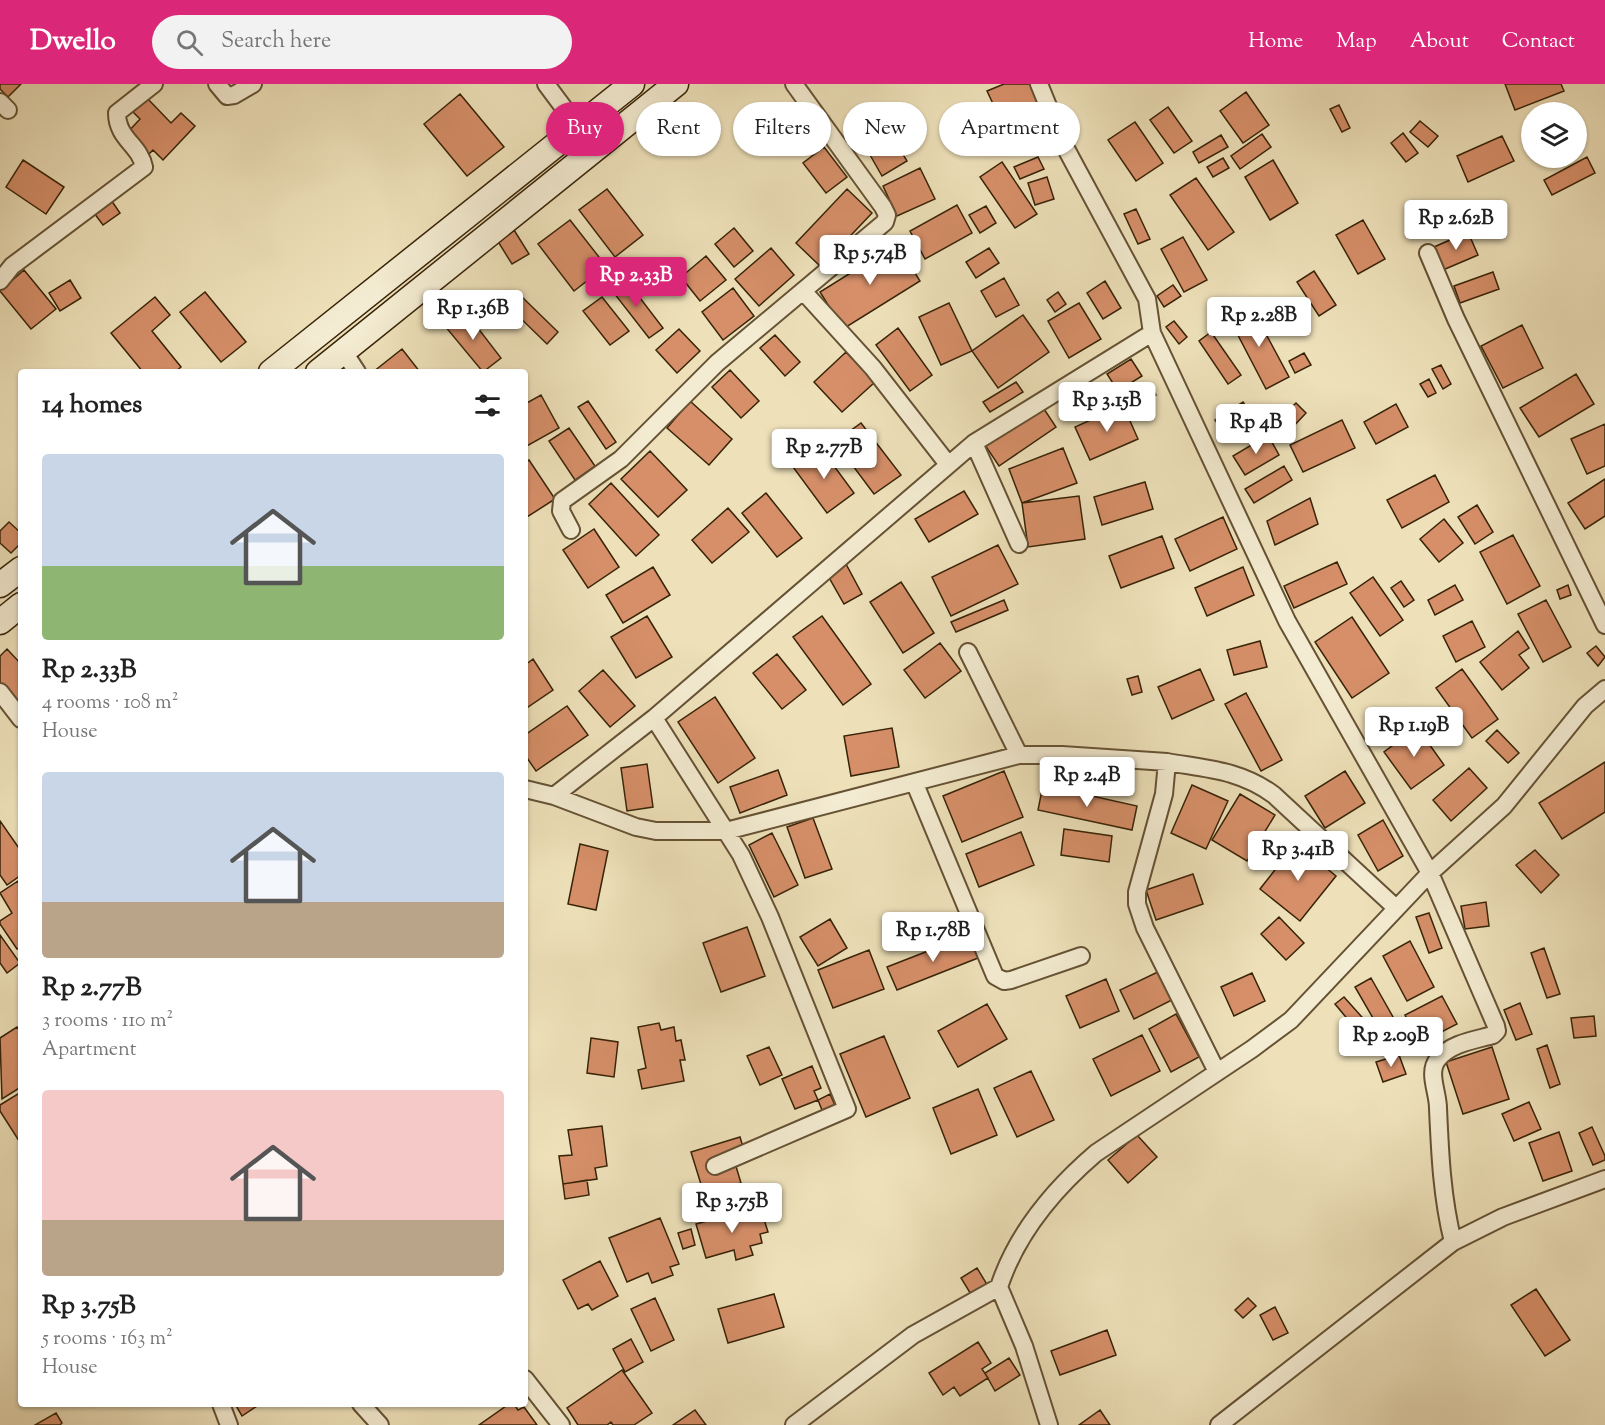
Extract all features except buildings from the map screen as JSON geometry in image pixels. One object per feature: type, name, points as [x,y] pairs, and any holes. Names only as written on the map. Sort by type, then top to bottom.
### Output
[{"type":"street","points":[[0,280],[6,261],[144,166],[143,159],[121,134],[117,113],[154,84]]},
{"type":"street","points":[[217,84],[227,96],[234,95],[253,84]]},
{"type":"street","points":[[546,84],[559,102]]},
{"type":"street","points":[[610,102],[633,84]]},
{"type":"street","points":[[322,369],[676,84]]},
{"type":"street","points":[[571,530],[561,511],[562,501],[621,459],[717,363],[885,222],[886,215],[794,84]]},
{"type":"street","points":[[1038,84],[1064,146],[1147,299],[1152,333],[1287,621],[1430,873],[1497,1031],[1493,1035],[1446,1051],[1436,1060],[1433,1074],[1438,1106],[1438,1140],[1445,1210],[1453,1242]]},
{"type":"street","points":[[275,369],[546,153]]},
{"type":"street","points":[[1428,253],[1456,319],[1605,625]]},
{"type":"street","points":[[803,291],[873,368],[947,463]]},
{"type":"street","points":[[554,796],[654,718],[864,539],[947,463],[974,443],[1152,333]]},
{"type":"street","points":[[344,351],[355,369]]},
{"type":"street","points":[[974,443],[1019,544]]},
{"type":"street","points":[[0,585],[18,571]]},
{"type":"street","points":[[0,622],[18,607]]},
{"type":"street","points":[[968,652],[1019,755]]},
{"type":"street","points":[[1049,1425],[1024,1346],[999,1287],[1008,1259],[1021,1236],[1081,1165],[1096,1153],[1291,1020],[1430,873],[1504,806],[1585,706],[1605,689]]},
{"type":"street","points":[[0,692],[18,715]]},
{"type":"street","points":[[654,718],[741,855],[770,917],[848,1109],[715,1166]]},
{"type":"street","points":[[528,790],[554,796],[636,827],[656,831],[726,831],[915,784],[1019,755],[1062,755],[1167,762],[1238,774],[1255,781],[1275,795],[1396,908]]},
{"type":"street","points":[[1167,762],[1167,778],[1137,892],[1137,903],[1145,928],[1217,1072]]},
{"type":"street","points":[[915,784],[995,976],[1004,981],[1011,980],[1081,956]]},
{"type":"street","points":[[1219,1425],[1453,1242],[1503,1218],[1605,1179]]},
{"type":"street","points":[[794,1425],[913,1335],[999,1287]]},
{"type":"street","points":[[528,1383],[561,1425]]},
{"type":"street","points":[[221,1407],[229,1425]]},
{"type":"street","points":[[364,1407],[380,1425]]}]
